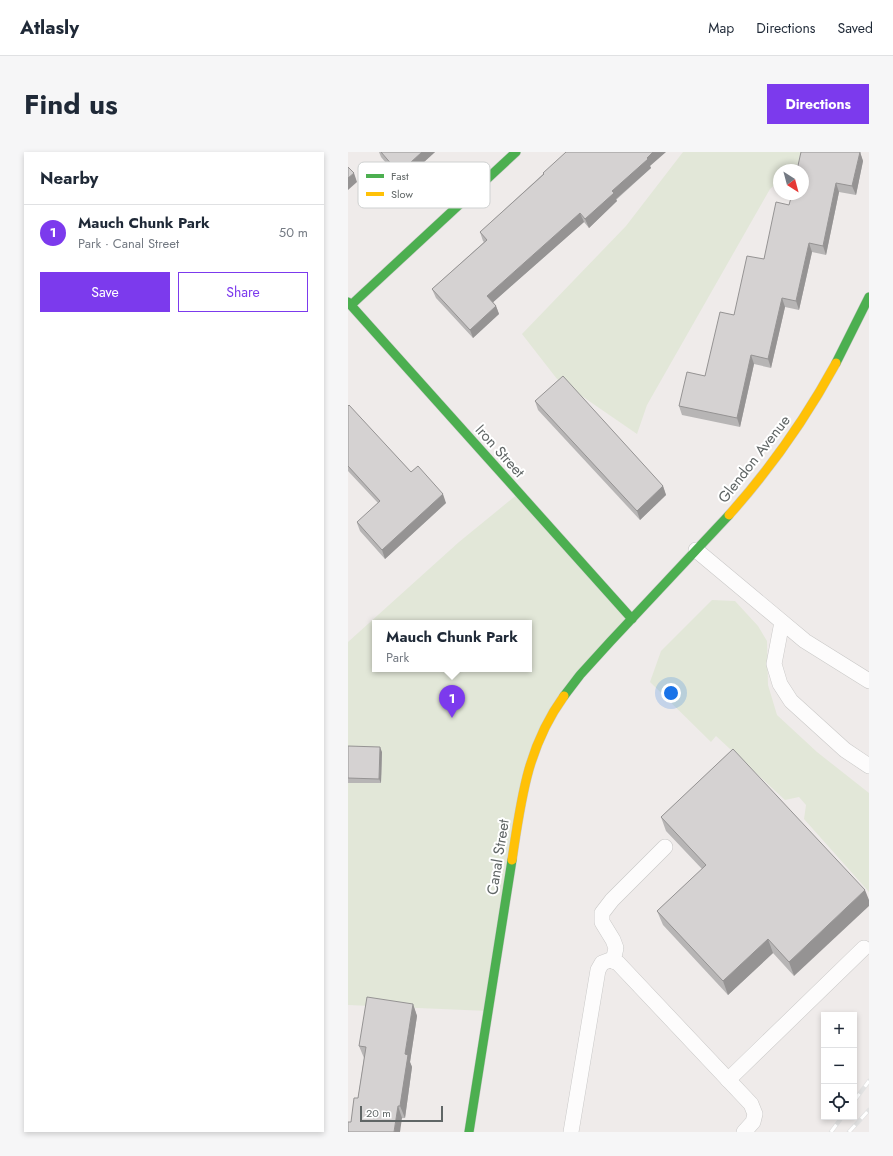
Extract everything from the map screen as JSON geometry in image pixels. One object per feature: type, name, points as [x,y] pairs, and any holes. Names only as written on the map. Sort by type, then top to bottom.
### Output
[{"type":"street","points":[[490,176],[516,152]]},
{"type":"street","points":[[350,303],[454,208]]},
{"type":"street","name":"Glendon Avenue","points":[[632,619],[745,497],[789,442],[824,386],[869,297]]},
{"type":"street","name":"Iron Street","points":[[350,303],[632,619]]},
{"type":"street","name":"Canal Street","points":[[469,1132],[523,789],[531,762],[545,726],[567,692],[632,619]]},
{"type":"lane","points":[[696,550],[805,642],[869,681]]},
{"type":"lane","points":[[782,622],[774,664],[780,684],[791,702],[845,750],[869,766]]},
{"type":"lane","points":[[613,961],[616,948],[602,922],[602,913],[612,900],[664,846]]},
{"type":"lane","points":[[728,1080],[864,948]]},
{"type":"lane","points":[[571,1132],[598,970],[602,963],[610,960],[618,962],[751,1104],[755,1114],[753,1122],[744,1132]]},
{"type":"shaded area","points":[[683,152],[812,152],[798,164],[773,164],[773,186],[770,189],[647,405],[637,434],[557,379],[522,334],[626,226]]},
{"type":"shaded area","points":[[519,493],[632,619],[580,675],[531,761],[488,1011],[348,1005],[348,642],[372,620],[372,672],[532,672],[532,620],[372,620],[459,542]]},
{"type":"shaded area","points":[[712,600],[735,601],[758,626],[767,641],[768,685],[777,715],[817,752],[869,793],[869,892],[804,819],[806,805],[799,797],[785,800],[716,736],[711,742],[650,682],[661,651]]},
{"type":"building","points":[[381,152],[422,152],[411,162],[390,162]]},
{"type":"building","points":[[566,152],[653,152],[647,158],[648,159],[612,191],[614,193],[585,219],[580,213],[487,296],[496,306],[470,330],[432,289],[487,240],[480,232]]},
{"type":"building","points":[[801,152],[860,152],[852,186],[836,183],[823,246],[809,243],[796,301],[782,298],[768,359],[751,355],[737,418],[679,406],[687,372],[705,376],[720,312],[734,315],[747,256],[764,259],[776,202],[789,205],[790,200],[809,200],[809,164],[798,164]]},
{"type":"building","points":[[348,167],[354,173],[348,178]]},
{"type":"building","points":[[563,376],[663,486],[637,511],[535,401]]},
{"type":"building","points":[[349,405],[411,472],[418,466],[443,494],[382,550],[357,522],[380,501],[348,466]]},
{"type":"building","points":[[348,746],[380,747],[379,779],[348,778]]},
{"type":"building","points":[[733,749],[865,890],[789,962],[768,939],[723,981],[657,911],[706,865],[661,817]]},
{"type":"building","points":[[367,997],[413,1004],[405,1054],[408,1055],[400,1106],[398,1106],[394,1132],[348,1132],[348,1122],[351,1122],[354,1098],[358,1098],[366,1047],[359,1046]]},
{"type":"railway","points":[[857,1097],[869,1081]]},
{"type":"railway","points":[[849,1132],[869,1110]]},
{"type":"railway","points":[[831,1132],[840,1120]]},
{"type":"traffic: fast","points":[[490,176],[516,152]]},
{"type":"traffic: fast","points":[[351,305],[456,208]]},
{"type":"traffic: fast","points":[[836,363],[869,297]]},
{"type":"traffic: fast","points":[[348,302],[632,619]]},
{"type":"traffic: fast","points":[[564,696],[580,675],[610,642],[729,515]]},
{"type":"traffic: fast","points":[[469,1132],[512,860]]},
{"type":"traffic: slow","points":[[729,515],[787,442],[813,403],[836,363]]},
{"type":"traffic: slow","points":[[512,860],[523,795],[534,754],[552,715],[564,696]]},
{"type":"place","name":"Mauch Chunk Park","points":[[452,718]]}]
